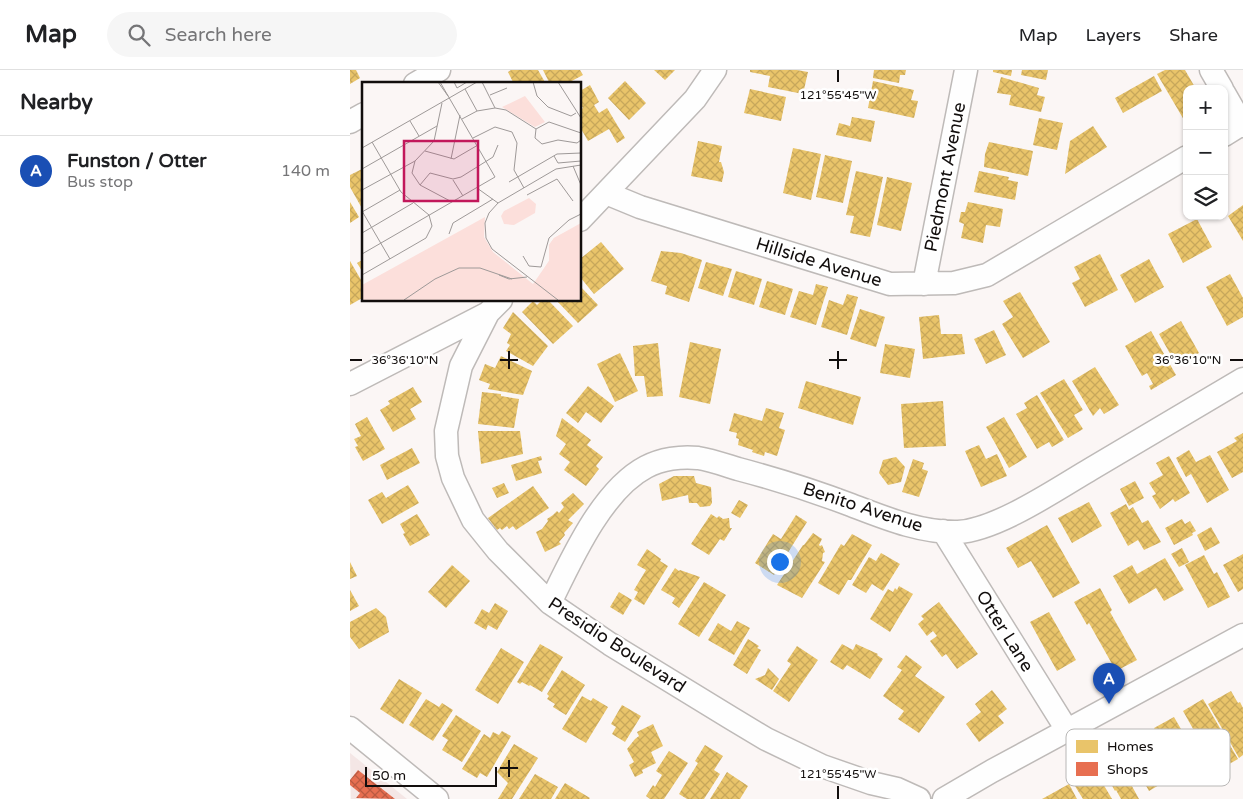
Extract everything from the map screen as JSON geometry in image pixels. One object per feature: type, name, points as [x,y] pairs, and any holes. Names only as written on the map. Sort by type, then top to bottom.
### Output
[{"type":"street","points":[[418,82],[439,70]]},
{"type":"street","points":[[581,219],[695,99],[715,70]]},
{"type":"street","name":"Piedmont Avenue","points":[[924,284],[966,70]]},
{"type":"street","points":[[1211,70],[1220,85]]},
{"type":"street","points":[[1228,105],[1236,128]]},
{"type":"street","points":[[350,122],[362,115]]},
{"type":"street","name":"Hillside Avenue","points":[[606,193],[640,207],[890,284],[954,283],[987,275],[1183,159]]},
{"type":"street","points":[[350,384],[495,306]]},
{"type":"street","name":"Presidio Boulevard","points":[[495,306],[461,366],[446,431],[447,456],[453,478],[473,520],[498,551],[550,603],[610,644],[766,739],[822,766],[871,783],[898,789],[919,799]]},
{"type":"street","name":"Benito Avenue","points":[[550,603],[575,550],[601,511],[621,487],[634,476],[645,468],[661,461],[698,458],[806,489],[922,529],[959,532],[977,529],[994,523],[1027,506],[1243,379]]},
{"type":"street","name":"Otter Lane","points":[[943,531],[1066,729]]},
{"type":"street","points":[[1069,729],[1241,639]]},
{"type":"street","points":[[350,728],[437,799]]},
{"type":"street","points":[[944,799],[1066,731]]},
{"type":"shaded area","points":[[350,753],[407,799],[351,799]]},
{"type":"building: Homes","points":[[350,70],[356,70],[360,78],[350,84]]},
{"type":"building: Homes","points":[[511,70],[538,70],[545,82],[513,82],[508,72]]},
{"type":"building: Homes","points":[[543,70],[580,70],[583,75],[570,82],[549,82]]},
{"type":"building: Homes","points":[[654,70],[675,70],[665,80]]},
{"type":"building: Homes","points":[[750,70],[797,70],[808,72],[803,94],[768,87],[770,76],[750,72]]},
{"type":"building: Homes","points":[[874,70],[906,70],[905,75],[900,75],[899,83],[873,78]]},
{"type":"building: Homes","points":[[993,70],[1012,70],[1011,76],[993,72]]},
{"type":"building: Homes","points":[[1022,70],[1048,70],[1046,80],[1021,75]]},
{"type":"building: Homes","points":[[1165,70],[1185,70],[1194,85],[1183,85],[1183,118],[1157,74]]},
{"type":"building: Homes","points":[[1154,76],[1162,91],[1123,113],[1115,98]]},
{"type":"building: Homes","points":[[1001,77],[1039,88],[1037,95],[1045,97],[1041,112],[1009,105],[1011,95],[997,93]]},
{"type":"building: Homes","points":[[625,81],[646,103],[629,120],[608,98]]},
{"type":"building: Homes","points":[[873,81],[914,90],[911,100],[918,101],[914,118],[868,108]]},
{"type":"building: Homes","points":[[590,85],[599,102],[594,105],[599,113],[607,108],[625,138],[617,143],[609,129],[588,141],[581,129],[581,109],[583,108],[581,105],[581,90]]},
{"type":"building: Homes","points":[[750,89],[786,97],[781,121],[744,113]]},
{"type":"building: Homes","points":[[852,117],[875,121],[871,142],[836,135],[839,123],[850,126]]},
{"type":"building: Homes","points":[[1039,118],[1063,123],[1057,150],[1033,145]]},
{"type":"building: Homes","points":[[1093,126],[1107,147],[1065,174],[1070,141]]},
{"type":"building: Homes","points":[[698,141],[722,146],[719,162],[721,162],[724,172],[722,182],[691,176]]},
{"type":"building: Homes","points":[[989,142],[1033,151],[1028,176],[984,167],[985,154]]},
{"type":"building: Homes","points":[[793,148],[821,154],[811,200],[783,193]]},
{"type":"building: Homes","points":[[825,155],[852,161],[843,203],[816,197]]},
{"type":"building: Homes","points":[[362,169],[362,208],[350,187],[350,175]]},
{"type":"building: Homes","points":[[856,171],[883,177],[870,237],[850,233],[854,216],[846,215]]},
{"type":"building: Homes","points":[[979,171],[1009,177],[1008,180],[1018,182],[1015,200],[974,192]]},
{"type":"building: Homes","points":[[887,177],[912,183],[901,231],[877,225]]},
{"type":"building: Homes","points":[[350,202],[359,217],[350,223]]},
{"type":"building: Homes","points":[[968,202],[1003,209],[1000,227],[986,225],[983,243],[961,238],[964,224],[959,222],[961,212],[965,212]]},
{"type":"building: Homes","points":[[1243,205],[1243,241],[1228,216]]},
{"type":"building: Homes","points":[[1198,220],[1212,247],[1183,263],[1168,234]]},
{"type":"building: Homes","points":[[601,242],[624,269],[594,294],[581,278],[581,258]]},
{"type":"building: Homes","points":[[661,251],[681,253],[702,260],[689,302],[665,294],[667,286],[651,281]]},
{"type":"building: Homes","points":[[1100,254],[1118,290],[1085,307],[1072,283],[1080,279],[1074,267]]},
{"type":"building: Homes","points":[[1149,259],[1164,287],[1135,303],[1120,275]]},
{"type":"building: Homes","points":[[362,260],[362,271],[357,263]]},
{"type":"building: Homes","points":[[350,261],[362,282],[362,298],[350,305]]},
{"type":"building: Homes","points":[[706,262],[732,269],[723,296],[698,288]]},
{"type":"building: Homes","points":[[736,271],[762,279],[754,305],[728,297]]},
{"type":"building: Homes","points":[[1230,274],[1243,298],[1243,317],[1227,326],[1206,287]]},
{"type":"building: Homes","points":[[767,281],[793,289],[785,315],[759,307]]},
{"type":"building: Homes","points":[[816,284],[828,287],[816,325],[790,317],[799,291],[813,295]]},
{"type":"building: Homes","points":[[581,287],[598,305],[578,323],[557,301],[581,301]]},
{"type":"building: Homes","points":[[1020,292],[1050,342],[1023,358],[1002,324],[1013,317],[1003,301]]},
{"type":"building: Homes","points":[[847,294],[858,297],[847,335],[821,327],[829,300],[843,305]]},
{"type":"building: Homes","points":[[533,301],[537,305],[541,301],[549,301],[573,326],[553,344],[522,312]]},
{"type":"building: Homes","points":[[860,309],[885,317],[876,347],[850,339]]},
{"type":"building: Homes","points":[[513,312],[548,346],[533,366],[506,351],[510,345],[507,343],[511,334],[503,328]]},
{"type":"building: Homes","points":[[939,315],[941,334],[962,334],[965,354],[923,359],[919,317]]},
{"type":"building: Homes","points":[[1181,321],[1199,353],[1177,366],[1159,334]]},
{"type":"building: Homes","points":[[994,330],[1006,355],[986,364],[974,339]]},
{"type":"building: Homes","points":[[1151,331],[1176,375],[1151,390],[1149,386],[1153,384],[1147,373],[1142,376],[1125,346]]},
{"type":"building: Homes","points":[[690,342],[721,349],[710,404],[679,397]]},
{"type":"building: Homes","points":[[658,343],[663,396],[647,397],[644,376],[635,376],[633,346]]},
{"type":"building: Homes","points":[[885,344],[915,349],[910,378],[880,373]]},
{"type":"building: Homes","points":[[620,353],[638,391],[615,402],[597,364]]},
{"type":"building: Homes","points":[[501,356],[532,371],[523,395],[488,389],[490,384],[479,380],[485,364],[495,368]]},
{"type":"building: Homes","points":[[1095,367],[1119,405],[1104,414],[1100,408],[1093,416],[1072,381]]},
{"type":"building: Homes","points":[[1064,379],[1083,410],[1074,415],[1083,429],[1068,438],[1040,393]]},
{"type":"building: Homes","points":[[806,381],[861,397],[853,425],[798,408]]},
{"type":"building: Homes","points":[[588,386],[614,406],[601,423],[586,412],[578,423],[566,413]]},
{"type":"building: Homes","points":[[413,387],[422,402],[410,409],[416,419],[393,432],[380,410],[390,404],[388,401]]},
{"type":"building: Homes","points":[[482,392],[501,394],[501,396],[519,399],[514,428],[478,424]]},
{"type":"building: Homes","points":[[1037,395],[1064,440],[1052,447],[1049,442],[1037,449],[1016,414],[1027,408],[1024,403]]},
{"type":"building: Homes","points":[[943,401],[946,446],[904,448],[901,404]]},
{"type":"building: Homes","points":[[766,408],[784,413],[779,428],[785,430],[777,456],[765,452],[764,456],[738,445],[737,433],[729,431],[734,413],[762,421]]},
{"type":"building: Homes","points":[[367,417],[385,449],[363,461],[355,447],[358,446],[354,439],[361,436],[355,424]]},
{"type":"building: Homes","points":[[1004,417],[1027,457],[1009,468],[986,427]]},
{"type":"building: Homes","points":[[562,418],[591,440],[587,445],[603,457],[596,466],[599,469],[586,486],[564,470],[570,462],[559,454],[566,444],[556,436]]},
{"type":"building: Homes","points":[[478,431],[520,431],[523,454],[481,464]]},
{"type":"building: Homes","points":[[1243,433],[1243,472],[1232,478],[1217,452],[1237,441],[1234,438]]},
{"type":"building: Homes","points":[[979,445],[986,459],[997,454],[1007,476],[981,487],[965,451]]},
{"type":"building: Homes","points":[[412,448],[420,463],[387,480],[380,465]]},
{"type":"building: Homes","points":[[1189,450],[1196,462],[1210,455],[1229,490],[1207,503],[1191,474],[1186,477],[1176,458]]},
{"type":"building: Homes","points":[[541,456],[542,460],[538,461],[542,473],[516,481],[511,465]]},
{"type":"building: Homes","points":[[1169,456],[1190,493],[1175,502],[1173,499],[1160,509],[1152,496],[1156,494],[1149,483],[1163,475],[1156,463]]},
{"type":"building: Homes","points":[[896,457],[905,467],[901,482],[888,485],[879,473],[883,460]]},
{"type":"building: Homes","points":[[913,459],[924,463],[922,469],[928,471],[919,497],[902,492]]},
{"type":"building: Homes","points":[[674,476],[694,476],[696,483],[711,487],[712,503],[710,506],[700,507],[697,503],[689,503],[688,495],[662,501],[659,484]]},
{"type":"building: Homes","points":[[1135,481],[1144,498],[1129,506],[1120,489]]},
{"type":"building: Homes","points":[[504,483],[509,493],[497,498],[492,488]]},
{"type":"building: Homes","points":[[408,485],[419,503],[382,524],[368,500],[382,492],[386,498]]},
{"type":"building: Homes","points":[[533,486],[549,508],[516,530],[513,526],[509,529],[507,526],[502,530],[500,528],[497,530],[488,518]]},
{"type":"building: Homes","points":[[573,493],[584,504],[568,520],[573,523],[564,533],[565,535],[559,542],[561,544],[545,552],[536,532],[542,529],[548,521],[547,519],[557,511],[559,513],[564,507],[561,503]]},
{"type":"building: Homes","points":[[739,500],[748,505],[740,518],[731,513]]},
{"type":"building: Homes","points":[[1089,502],[1102,526],[1072,543],[1058,518]]},
{"type":"building: Homes","points":[[1126,504],[1129,510],[1133,507],[1142,523],[1148,520],[1161,542],[1144,550],[1138,540],[1128,546],[1110,513]]},
{"type":"building: Homes","points":[[417,514],[430,535],[410,546],[400,524]]},
{"type":"building: Homes","points":[[711,514],[717,518],[719,516],[723,519],[729,518],[730,528],[732,528],[724,541],[720,539],[709,555],[691,544]]},
{"type":"building: Homes","points":[[796,515],[807,522],[774,575],[755,563],[773,534],[781,539]]},
{"type":"building: Homes","points":[[1182,519],[1185,524],[1190,521],[1196,531],[1192,533],[1193,535],[1174,545],[1165,528]]},
{"type":"building: Homes","points":[[1047,525],[1080,583],[1053,598],[1031,561],[1018,568],[1006,548]]},
{"type":"building: Homes","points":[[1211,527],[1220,543],[1205,551],[1197,535]]},
{"type":"building: Homes","points":[[813,533],[822,539],[819,545],[822,545],[825,552],[823,553],[822,561],[825,562],[802,598],[777,585]]},
{"type":"building: Homes","points":[[852,534],[872,545],[851,580],[848,580],[839,595],[818,583],[841,544],[844,546]]},
{"type":"building: Homes","points":[[1182,548],[1189,562],[1179,567],[1171,554]]},
{"type":"building: Homes","points":[[647,549],[668,566],[644,605],[634,599],[638,592],[634,590],[646,570],[637,565]]},
{"type":"building: Homes","points":[[881,553],[900,564],[883,591],[872,584],[866,593],[852,585],[869,557],[876,561]]},
{"type":"building: Homes","points":[[1243,554],[1243,589],[1238,592],[1223,565]]},
{"type":"building: Homes","points":[[1204,555],[1214,574],[1217,572],[1230,597],[1208,608],[1185,565]]},
{"type":"building: Homes","points":[[1165,558],[1184,590],[1164,601],[1156,588],[1129,604],[1113,576],[1132,565],[1137,574]]},
{"type":"building: Homes","points":[[350,562],[357,576],[350,579]]},
{"type":"building: Homes","points":[[452,565],[470,581],[446,608],[428,592]]},
{"type":"building: Homes","points":[[675,568],[700,577],[679,608],[672,603],[675,598],[661,590]]},
{"type":"building: Homes","points":[[704,582],[726,595],[699,637],[678,624]]},
{"type":"building: Homes","points":[[899,586],[913,594],[890,632],[870,619],[888,589],[893,592]]},
{"type":"building: Homes","points":[[1100,588],[1112,610],[1110,612],[1137,660],[1116,671],[1089,623],[1087,625],[1074,602]]},
{"type":"building: Homes","points":[[350,590],[359,606],[350,611]]},
{"type":"building: Homes","points":[[619,592],[632,600],[623,615],[610,607]]},
{"type":"building: Homes","points":[[939,602],[978,654],[957,669],[946,654],[942,657],[930,641],[937,636],[933,631],[927,636],[918,624],[924,619],[921,616]]},
{"type":"building: Homes","points":[[495,603],[508,611],[497,630],[488,625],[486,630],[474,623],[482,609],[489,613]]},
{"type":"building: Homes","points":[[376,608],[386,617],[389,632],[359,649],[350,637],[350,622]]},
{"type":"building: Homes","points":[[1049,612],[1076,660],[1057,671],[1030,622]]},
{"type":"building: Homes","points":[[737,621],[750,628],[734,655],[708,640],[718,623],[731,631]]},
{"type":"building: Homes","points":[[748,639],[759,646],[757,648],[761,650],[747,674],[733,665]]},
{"type":"building: Homes","points":[[540,644],[563,657],[542,692],[530,685],[517,682]]},
{"type":"building: Homes","points":[[842,644],[853,650],[856,644],[878,654],[883,659],[870,679],[847,665],[843,670],[830,662]]},
{"type":"building: Homes","points":[[797,646],[818,660],[789,702],[773,691],[791,664],[787,661]]},
{"type":"building: Homes","points":[[501,648],[524,662],[498,704],[475,690]]},
{"type":"building: Homes","points":[[906,655],[922,667],[915,676],[945,697],[919,733],[898,719],[904,711],[883,696],[902,670],[897,667]]},
{"type":"building: Homes","points":[[768,668],[779,679],[772,690],[755,679],[765,675]]},
{"type":"building: Homes","points":[[562,670],[585,685],[566,715],[553,707],[555,704],[547,699],[549,696],[547,694]]},
{"type":"building: Homes","points":[[399,679],[422,693],[403,724],[380,709]]},
{"type":"building: Homes","points":[[992,690],[1007,709],[998,716],[1004,723],[979,742],[966,724],[981,712],[975,704]]},
{"type":"building: Homes","points":[[1231,691],[1238,703],[1240,702],[1243,708],[1243,755],[1239,758],[1230,742],[1230,729],[1222,729],[1208,704]]},
{"type":"building: Homes","points":[[582,696],[591,701],[593,698],[608,707],[586,743],[562,729]]},
{"type":"building: Homes","points":[[426,699],[439,707],[442,703],[453,710],[433,741],[409,725]]},
{"type":"building: Homes","points":[[1203,699],[1220,729],[1193,729],[1183,711]]},
{"type":"building: Homes","points":[[622,705],[641,716],[625,742],[612,734],[616,727],[611,724]]},
{"type":"building: Homes","points":[[456,715],[481,731],[462,762],[442,750],[448,740],[442,736]]},
{"type":"building: Homes","points":[[1174,717],[1181,729],[1155,729]]},
{"type":"building: Homes","points":[[653,724],[663,746],[651,752],[656,763],[642,770],[643,773],[635,777],[629,765],[634,762],[627,749],[639,736],[637,732]]},
{"type":"building: Homes","points":[[502,731],[511,736],[487,777],[480,773],[477,778],[462,769],[484,734],[490,738],[493,732],[499,735]]},
{"type":"building: Homes","points":[[514,744],[538,758],[512,799],[498,799],[508,783],[497,772]]},
{"type":"building: Homes","points":[[705,745],[723,756],[714,770],[720,774],[704,799],[687,799],[679,794],[698,763],[695,761]]},
{"type":"building: Homes","points":[[1230,745],[1238,759],[1230,764]]},
{"type":"building: Homes","points":[[669,751],[688,763],[664,799],[650,799],[646,796],[653,785],[655,787],[662,775],[656,771]]},
{"type":"building: Homes","points":[[727,772],[748,786],[740,799],[710,799]]},
{"type":"building: Homes","points":[[535,774],[558,787],[551,799],[519,799]]},
{"type":"building: Homes","points":[[565,783],[590,798],[555,799]]},
{"type":"building: Homes","points":[[1066,786],[1070,786],[1077,799],[1042,799]]},
{"type":"building: Homes","points":[[1075,786],[1104,786],[1112,799],[1083,799]]},
{"type":"building: Homes","points":[[1112,786],[1132,786],[1139,799],[1121,799]]},
{"type":"building: Homes","points":[[1146,786],[1157,786],[1149,791]]},
{"type":"building: Shops","points":[[358,770],[395,799],[356,798],[360,793],[350,785],[350,780]]},
{"type":"place","name":"Funston / Otter","points":[[1109,704]]}]
